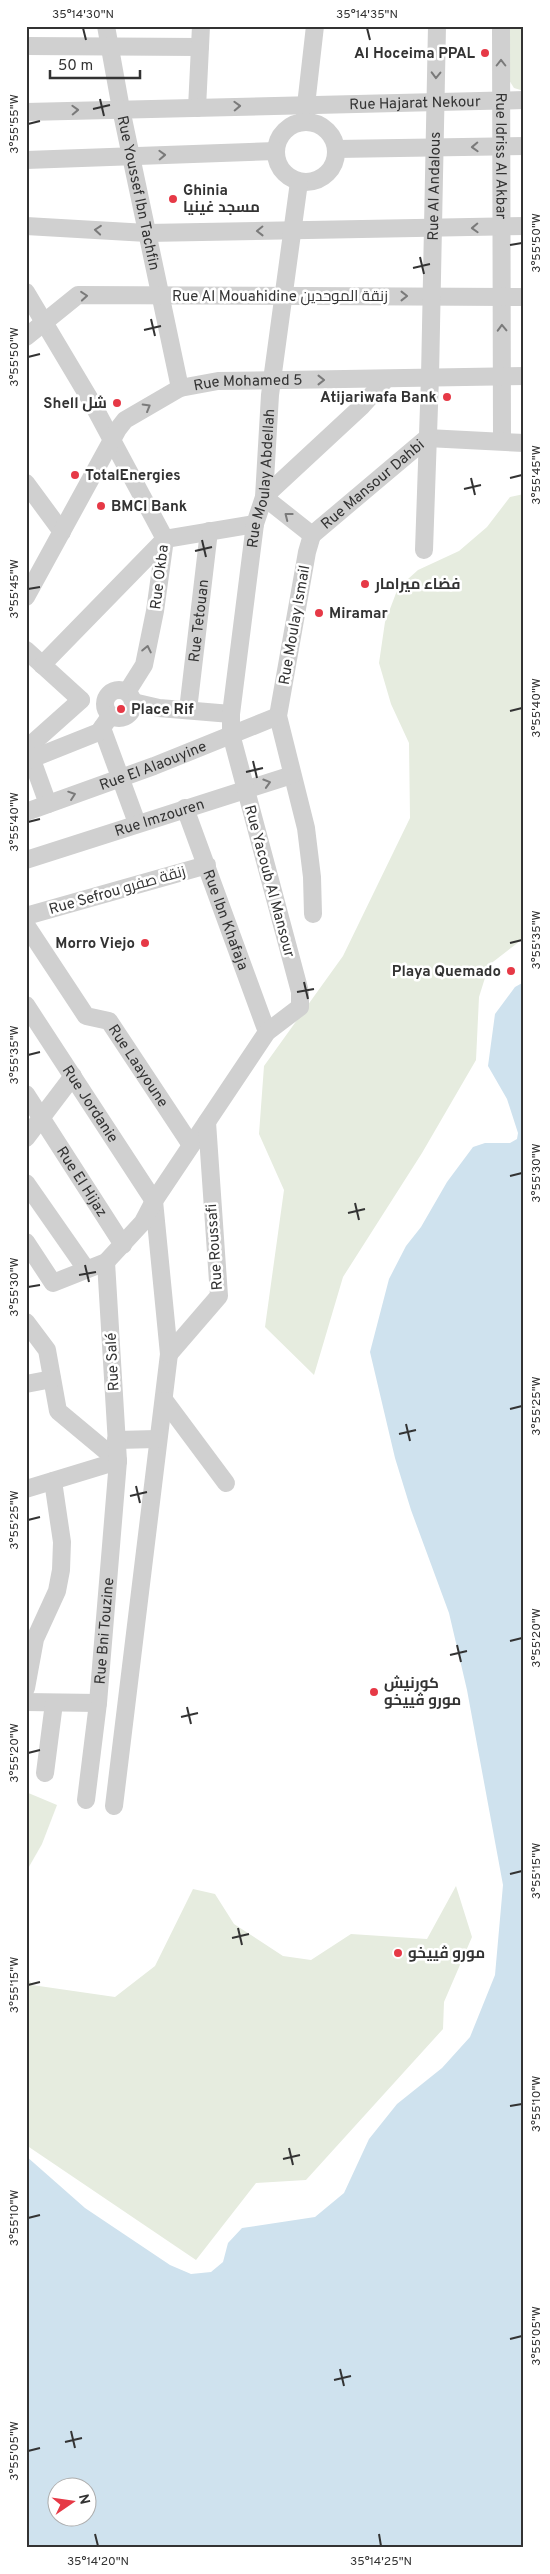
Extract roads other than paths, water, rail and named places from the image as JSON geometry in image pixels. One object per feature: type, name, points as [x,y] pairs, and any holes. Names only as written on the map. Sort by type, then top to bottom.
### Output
[{"type":"street","name":"Rue Youssef Ibn Tachfin","points":[[106,26],[121,109],[180,388]]},
{"type":"street","points":[[198,108],[201,26]]},
{"type":"street","points":[[304,122],[315,26]]},
{"type":"street","name":"Rue Al Andalous","points":[[424,550],[430,377],[437,26]]},
{"type":"street","name":"Rue Idriss Al Akbar","points":[[500,26],[502,441]]},
{"type":"street","points":[[26,46],[110,48],[200,47]]},
{"type":"street","name":"Rue Hajarat Nekour","points":[[26,112],[524,100]]},
{"type":"street","points":[[304,122],[314,122],[327,130],[335,142],[336,150],[336,159],[330,171],[315,182],[299,182],[288,177],[280,169],[276,151],[278,139],[284,131],[292,125],[304,122]]},
{"type":"street","points":[[336,150],[524,146]]},
{"type":"street","points":[[26,160],[276,151]]},
{"type":"street","name":"Rue Moulay Abdellah","points":[[231,714],[255,524],[264,498],[272,380],[299,182]]},
{"type":"street","points":[[26,226],[147,233],[524,226]]},
{"type":"street","points":[[26,292],[36,329]]},
{"type":"street","name":"Rue Al Mouahidine زنقة الموحدين","points":[[36,329],[78,295],[524,297]]},
{"type":"street","points":[[26,310],[36,329]]},
{"type":"street","name":"Rue Okba","points":[[36,329],[110,443],[165,539],[155,611],[144,665],[130,697]]},
{"type":"street","name":"Rue Mohamed 5","points":[[26,597],[110,443],[125,420],[180,388],[218,381],[524,376]]},
{"type":"street","points":[[312,535],[264,498],[361,407],[386,379]]},
{"type":"street","name":"Rue Mansour Dahbi","points":[[312,535],[427,438],[524,443]]},
{"type":"street","points":[[26,483],[62,532]]},
{"type":"street","points":[[42,665],[165,539],[255,524]]},
{"type":"street","name":"Rue Tetouan","points":[[188,710],[209,531]]},
{"type":"street","name":"Rue Moulay Ismail","points":[[278,716],[307,552],[312,535]]},
{"type":"street","points":[[26,650],[81,700],[106,715],[125,716],[131,710],[130,697]]},
{"type":"street","points":[[137,823],[121,778],[106,715],[113,692],[188,710],[231,714]]},
{"type":"street","points":[[28,757],[81,700]]},
{"type":"street","name":"Rue Yacoub Al Mansour","points":[[231,714],[231,734],[302,1002],[300,1007],[268,1032]]},
{"type":"street","points":[[28,757],[106,715]]},
{"type":"street","points":[[278,716],[306,828],[312,877],[313,914]]},
{"type":"street","name":"Rue El Alaouyine","points":[[26,812],[121,778],[278,716]]},
{"type":"street","points":[[28,757],[48,804]]},
{"type":"street","name":"Rue Imzouren","points":[[26,860],[292,775]]},
{"type":"street","name":"Rue Ibn Khafaja","points":[[185,808],[268,1032]]},
{"type":"street","name":"Rue Sefrou زنقة صفرو","points":[[26,916],[207,864]]},
{"type":"street","name":"Rue Laayoune","points":[[26,925],[86,1016],[108,1021],[191,1145]]},
{"type":"street","name":"Rue Jordanie","points":[[26,1005],[154,1201]]},
{"type":"street","points":[[26,1242],[54,1282],[106,1262],[143,1222],[154,1201],[268,1032]]},
{"type":"street","points":[[26,1138],[73,1076]]},
{"type":"street","name":"Rue El Hijaz","points":[[26,1094],[123,1245]]},
{"type":"street","name":"Rue Roussafi","points":[[169,1354],[219,1296],[206,1122]]},
{"type":"street","points":[[26,1184],[86,1269]]},
{"type":"street","points":[[114,1806],[157,1439],[165,1401],[169,1354],[154,1201]]},
{"type":"street","name":"Rue Salé","points":[[106,1262],[118,1461]]},
{"type":"street","points":[[26,1322],[47,1350],[58,1410],[118,1461]]},
{"type":"street","points":[[26,1384],[52,1379]]},
{"type":"street","points":[[165,1401],[226,1483]]},
{"type":"street","points":[[116,1440],[157,1439]]},
{"type":"street","points":[[26,1489],[118,1461]]},
{"type":"street","name":"Rue Bni Touzine","points":[[86,1800],[98,1703],[118,1461]]},
{"type":"street","points":[[26,1688],[35,1638],[58,1591],[61,1570],[62,1542],[54,1481]]},
{"type":"street","points":[[26,1702],[98,1703]]},
{"type":"street","points":[[45,1773],[54,1703]]},
{"type":"water","points":[[524,982],[524,2548],[26,2548],[26,2156],[85,2208],[170,2265],[191,2274],[211,2272],[223,2262],[228,2243],[242,2228],[315,2217],[344,2193],[369,2139],[397,2104],[442,2068],[470,2037],[495,1975],[503,1885],[467,1690],[449,1613],[411,1510],[395,1458],[370,1352],[389,1279],[406,1246],[421,1227],[447,1182],[473,1147],[485,1143],[510,1143],[517,1139],[518,1133],[507,1099],[488,1066],[495,1014],[515,987]]},
{"type":"place","name":"Al Hoceima PPAL","points":[[485,53]]},
{"type":"place","name":"Ghinia مسجد غينيا","points":[[173,199]]},
{"type":"place","name":"Atijariwafa Bank","points":[[447,397]]},
{"type":"place","name":"Shell شل","points":[[117,403]]},
{"type":"place","name":"TotalEnergies","points":[[75,475]]},
{"type":"place","name":"BMCI Bank","points":[[101,506]]},
{"type":"place","name":"فضاء ميرامار","points":[[365,584]]},
{"type":"place","name":"Miramar","points":[[319,613]]},
{"type":"place","name":"Place Rif","points":[[121,709]]},
{"type":"place","name":"Morro Viejo","points":[[145,943]]},
{"type":"place","name":"Playa Quemado","points":[[511,971]]},
{"type":"place","name":"كورنيش مورو ڤييخو","points":[[374,1692]]},
{"type":"place","name":"مورو ڤييخو","points":[[398,1953]]}]
